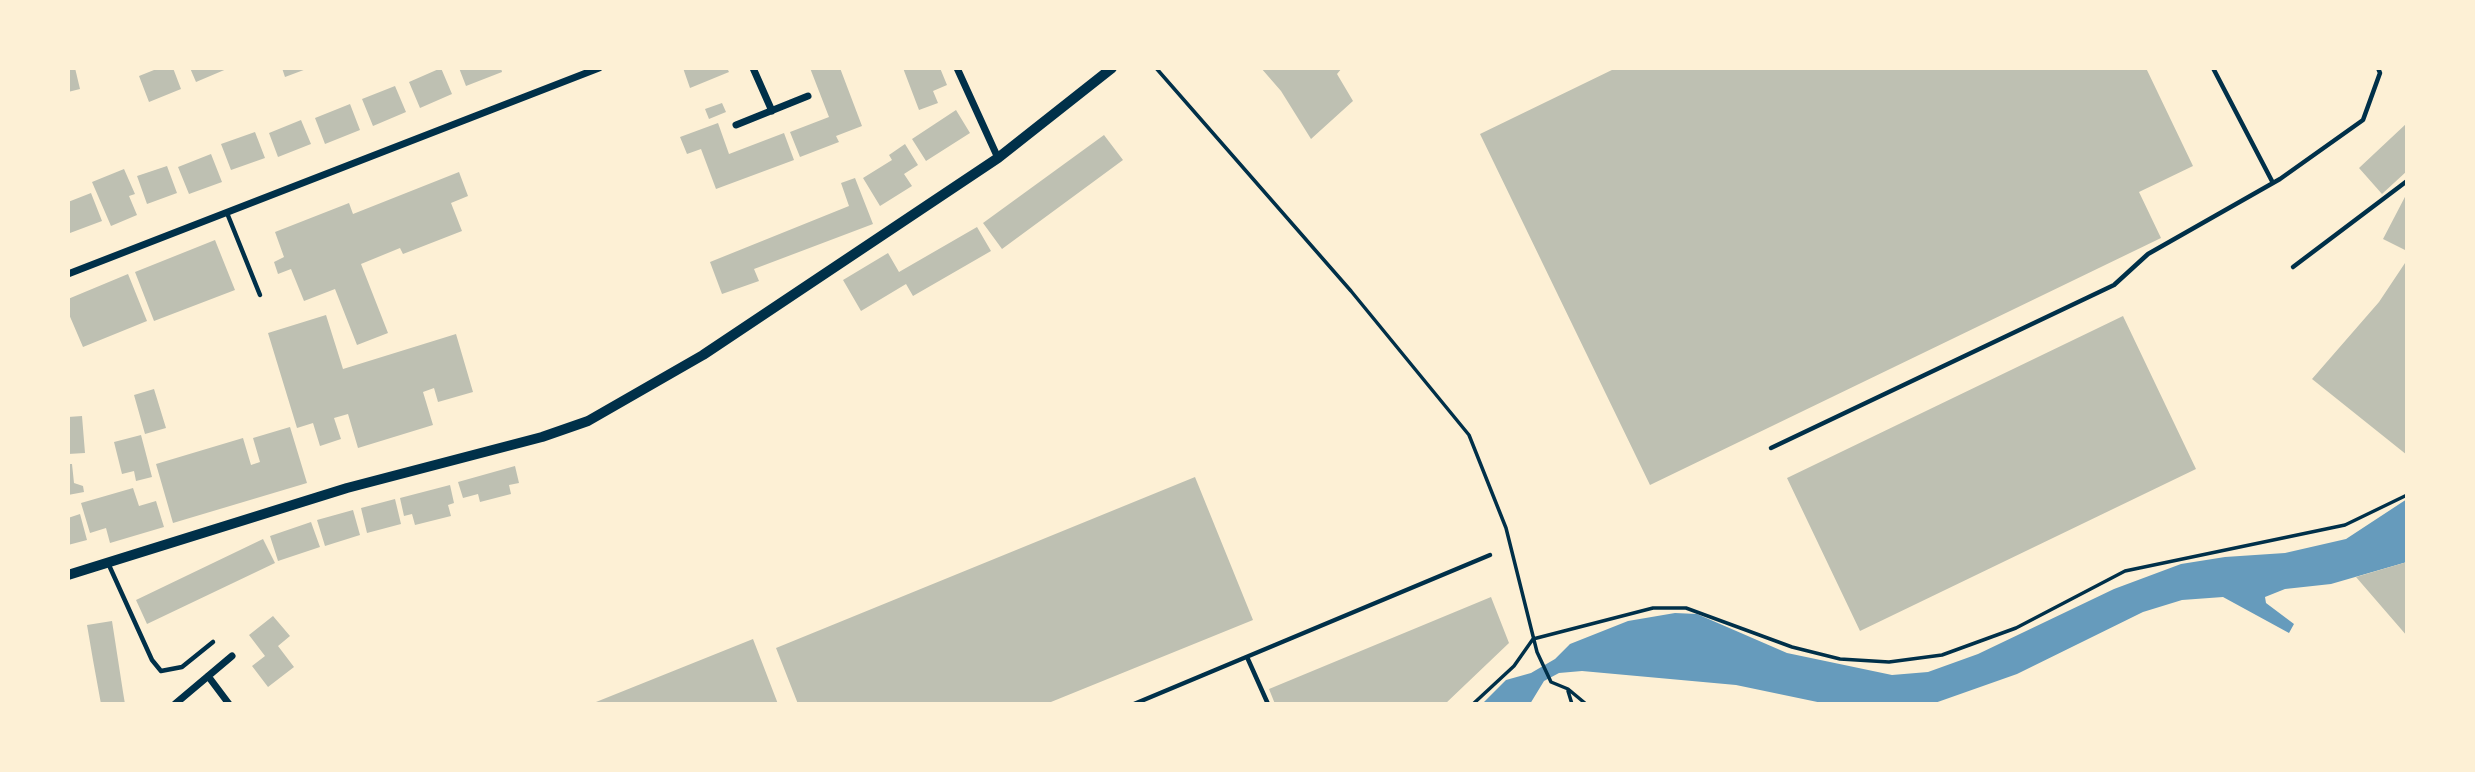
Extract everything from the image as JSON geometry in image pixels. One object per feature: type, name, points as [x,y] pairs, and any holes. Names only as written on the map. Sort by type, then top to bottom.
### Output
[{"type":"street","points":[[68,274],[599,68]]},
{"type":"street","points":[[753,68],[772,111]]},
{"type":"street","points":[[957,68],[998,158]]},
{"type":"street","points":[[68,575],[347,488],[542,437],[589,421],[711,350],[998,158],[1112,68]]},
{"type":"street","points":[[736,125],[808,96]]},
{"type":"street","points":[[175,704],[232,656]]},
{"type":"street","points":[[208,676],[229,704]]},
{"type":"lane","points":[[2213,68],[2273,183]]},
{"type":"lane","points":[[1771,448],[2114,285],[2148,254],[2273,183],[2363,120],[2380,73],[2378,68]]},
{"type":"lane","points":[[2293,267],[2407,181]]},
{"type":"lane","points":[[227,213],[260,295]]},
{"type":"lane","points":[[1134,704],[1490,555]]},
{"type":"lane","points":[[108,562],[152,660],[160,671],[182,667],[212,642]]},
{"type":"lane","points":[[1247,657],[1268,704]]},
{"type":"path","points":[[1156,68],[1351,291],[1469,435],[1506,528],[1537,652],[1551,682],[1568,689],[1586,704]]},
{"type":"path","points":[[1473,704],[1514,666],[1533,639],[1653,608],[1686,608],[1792,646],[1840,659],[1889,662],[1942,655],[2016,628],[2125,571],[2345,525],[2407,495]]},
{"type":"path","points":[[1568,689],[1572,704]]},
{"type":"water","points":[[2407,499],[2407,562],[2331,584],[2285,589],[2265,597],[2266,603],[2294,624],[2289,633],[2223,597],[2182,600],[2143,612],[2017,674],[1932,704],[1827,704],[1736,685],[1582,671],[1559,673],[1544,681],[1530,704],[1482,704],[1506,680],[1531,673],[1555,659],[1570,644],[1628,621],[1675,613],[1697,614],[1787,653],[1892,675],[1928,672],[1978,654],[2114,589],[2181,564],[2225,557],[2285,553],[2346,539]]},
{"type":"building","points":[[68,68],[75,68],[80,89],[68,92]]},
{"type":"building","points":[[159,68],[173,68],[181,89],[149,102],[139,76]]},
{"type":"building","points":[[190,68],[229,68],[196,82]]},
{"type":"building","points":[[282,68],[309,68],[285,77]]},
{"type":"building","points":[[441,68],[452,94],[420,108],[409,82]]},
{"type":"building","points":[[459,68],[501,68],[502,72],[466,86]]},
{"type":"building","points":[[683,68],[727,68],[729,72],[690,88]]},
{"type":"building","points":[[810,68],[840,68],[862,126],[836,136],[839,142],[800,157],[790,132],[829,117]]},
{"type":"building","points":[[903,68],[940,68],[947,85],[933,91],[938,103],[919,110]]},
{"type":"building","points":[[1261,68],[1342,68],[1337,74],[1353,101],[1311,139],[1281,91]]},
{"type":"building","points":[[1616,68],[2146,68],[2193,166],[2139,192],[2161,238],[1650,485],[1480,134]]},
{"type":"building","points":[[395,86],[406,112],[373,126],[362,99]]},
{"type":"building","points":[[722,103],[726,112],[709,119],[705,109]]},
{"type":"building","points":[[350,104],[360,130],[325,144],[315,118]]},
{"type":"building","points":[[956,110],[970,133],[926,161],[912,139]]},
{"type":"building","points":[[301,120],[311,144],[278,157],[269,133]]},
{"type":"building","points":[[718,123],[729,154],[784,133],[794,160],[716,189],[701,149],[687,154],[680,137]]},
{"type":"building","points":[[2407,123],[2407,171],[2382,194],[2359,168]]},
{"type":"building","points":[[255,132],[265,158],[231,170],[221,144]]},
{"type":"building","points":[[1104,135],[1123,160],[1002,249],[983,223]]},
{"type":"building","points":[[905,144],[918,165],[904,174],[912,186],[880,206],[863,178],[892,160],[889,155]]},
{"type":"building","points":[[211,154],[222,182],[189,194],[178,167]]},
{"type":"building","points":[[167,166],[177,193],[147,204],[137,176]]},
{"type":"building","points":[[124,169],[135,194],[129,196],[137,215],[111,226],[92,182]]},
{"type":"building","points":[[459,172],[468,196],[451,203],[462,231],[403,254],[400,248],[361,264],[388,333],[357,345],[335,289],[304,301],[291,269],[278,274],[274,262],[284,257],[275,232],[349,203],[353,214]]},
{"type":"building","points":[[855,178],[873,224],[754,269],[759,281],[722,294],[710,262],[849,206],[841,183]]},
{"type":"building","points":[[91,193],[102,221],[70,233],[68,202]]},
{"type":"building","points":[[2407,193],[2407,251],[2383,239]]},
{"type":"building","points":[[977,227],[991,251],[913,296],[906,284],[861,311],[843,280],[888,253],[899,272]]},
{"type":"building","points":[[215,240],[235,290],[154,321],[135,272]]},
{"type":"building","points":[[2407,260],[2407,455],[2312,379],[2379,302]]},
{"type":"building","points":[[128,274],[147,321],[83,347],[68,312],[68,299]]},
{"type":"building","points":[[326,315],[343,369],[456,334],[473,392],[438,402],[434,388],[423,392],[433,425],[358,448],[348,414],[334,418],[341,439],[320,446],[313,423],[297,428],[268,333]]},
{"type":"building","points":[[2123,316],[2196,469],[1860,631],[1787,478]]},
{"type":"building","points":[[154,389],[166,428],[145,434],[134,395]]},
{"type":"building","points":[[82,416],[85,453],[68,454],[68,417]]},
{"type":"building","points":[[290,427],[307,483],[173,523],[156,464],[243,438],[251,465],[260,462],[253,438]]},
{"type":"building","points":[[141,435],[152,477],[136,481],[134,471],[122,474],[114,442]]},
{"type":"building","points":[[68,464],[72,464],[74,483],[83,486],[84,492],[68,495]]},
{"type":"building","points":[[515,466],[519,483],[509,485],[511,494],[480,502],[478,494],[463,498],[458,482]]},
{"type":"building","points":[[1195,477],[1253,620],[1046,704],[798,704],[776,648]]},
{"type":"building","points":[[450,485],[454,503],[448,505],[451,516],[415,525],[412,514],[404,516],[400,498]]},
{"type":"building","points":[[133,488],[139,506],[156,501],[164,527],[110,543],[106,528],[90,533],[81,503]]},
{"type":"building","points":[[395,499],[401,524],[367,533],[361,508]]},
{"type":"building","points":[[353,510],[360,535],[325,546],[317,520]]},
{"type":"building","points":[[80,514],[87,540],[68,545],[68,518]]},
{"type":"building","points":[[311,522],[320,547],[278,561],[270,536]]},
{"type":"building","points":[[263,539],[275,563],[147,624],[136,600]]},
{"type":"building","points":[[2407,562],[2407,636],[2356,577]]},
{"type":"building","points":[[1491,597],[1509,643],[1445,704],[1275,704],[1269,689]]},
{"type":"building","points":[[273,616],[290,636],[278,646],[294,667],[268,687],[252,666],[265,656],[249,635]]},
{"type":"building","points":[[112,621],[125,704],[101,704],[87,625]]},
{"type":"building","points":[[753,639],[778,704],[591,704]]}]
